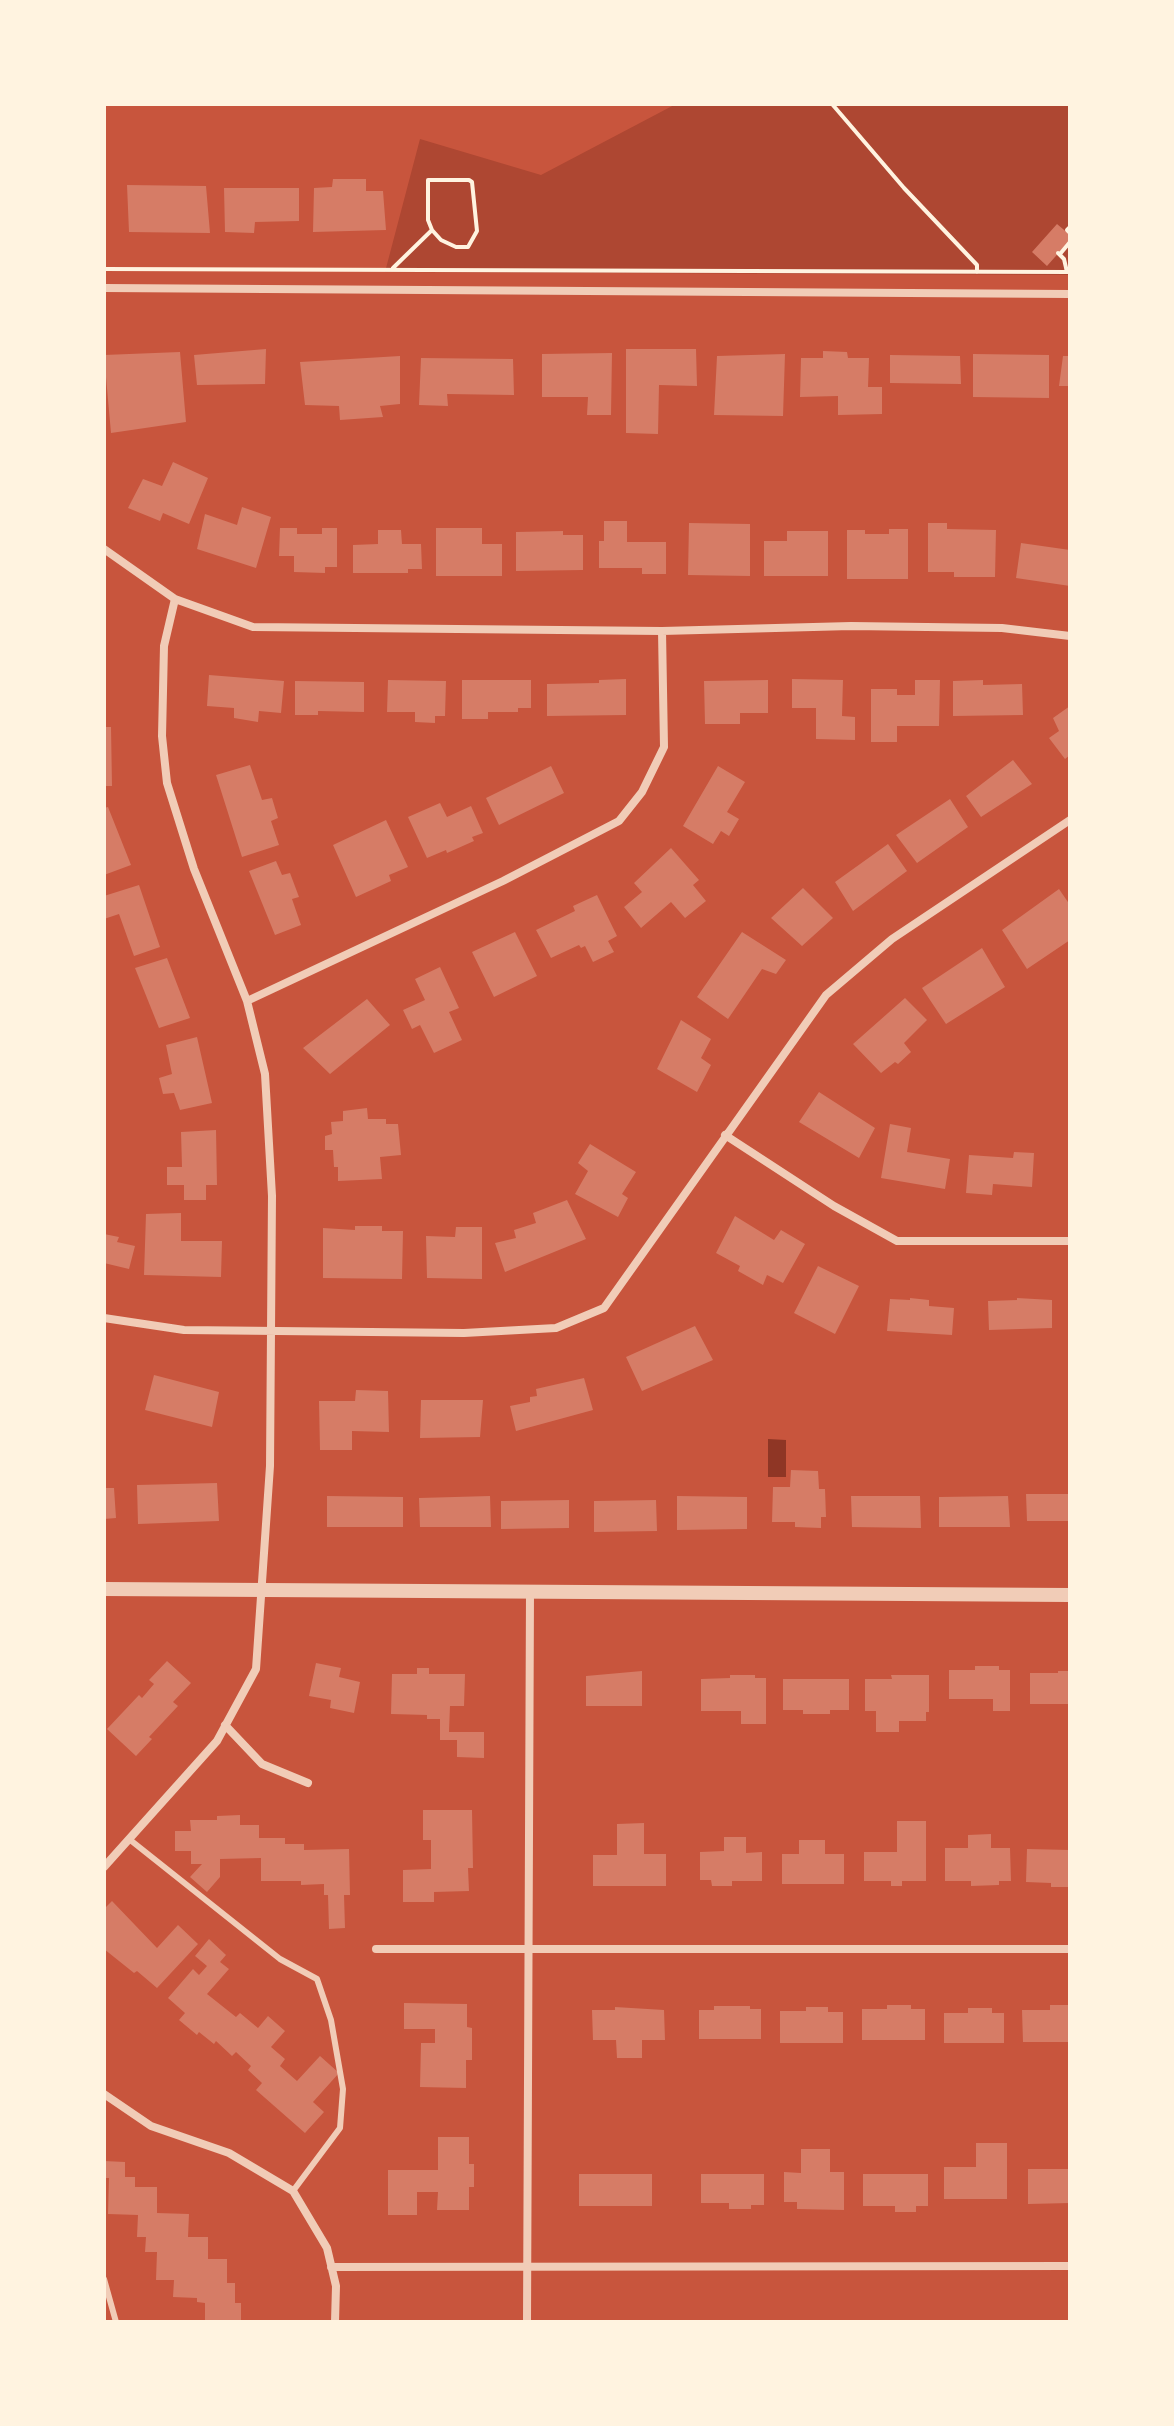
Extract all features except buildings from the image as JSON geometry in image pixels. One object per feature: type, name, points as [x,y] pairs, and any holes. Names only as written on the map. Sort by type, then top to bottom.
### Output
[{"type":"street","points":[[104,288],[1070,294]]},
{"type":"street","points":[[104,549],[175,599],[253,627],[662,631],[851,626],[987,628],[1070,636]]},
{"type":"street","points":[[104,1867],[217,1741],[256,1669],[270,1466],[272,1196],[265,1074],[247,1001],[194,869],[167,783],[162,736],[164,646],[175,599]]},
{"type":"street","points":[[247,1001],[503,881],[619,821],[642,792],[664,747],[662,631]]},
{"type":"street","points":[[107,1318],[184,1330],[464,1333],[556,1328],[604,1308],[826,995],[892,939],[1070,820]]},
{"type":"street","points":[[725,1135],[834,1206],[897,1241],[1070,1241]]},
{"type":"street","points":[[104,1589],[1070,1595]]},
{"type":"street","points":[[527,2322],[531,1949],[530,1592]]},
{"type":"street","points":[[225,1725],[262,1764],[308,1783]]},
{"type":"street","points":[[376,1949],[1070,1949]]},
{"type":"street","points":[[104,2094],[151,2126],[229,2153],[293,2191],[327,2248],[336,2286],[335,2322]]},
{"type":"street","points":[[331,2267],[1070,2266]]},
{"type":"lane","points":[[129,1839],[280,1959],[317,1979],[331,2020],[343,2089],[340,2128],[293,2191]]},
{"type":"lane","points":[[104,2279],[116,2322]]},
{"type":"path","points":[[832,104],[904,188],[977,265],[977,272]]},
{"type":"path","points":[[428,180],[472,182],[477,231],[468,247],[456,247],[441,240],[432,230],[428,220],[428,180]]},
{"type":"path","points":[[391,269],[432,230]]},
{"type":"path","points":[[104,269],[1068,272],[1059,254],[1070,242]]},
{"type":"shaded area","points":[[676,104],[1070,104],[1070,275],[385,272],[420,139],[541,175]]},
{"type":"shaded area","points":[[768,1439],[786,1440],[786,1477],[768,1477]]}]
